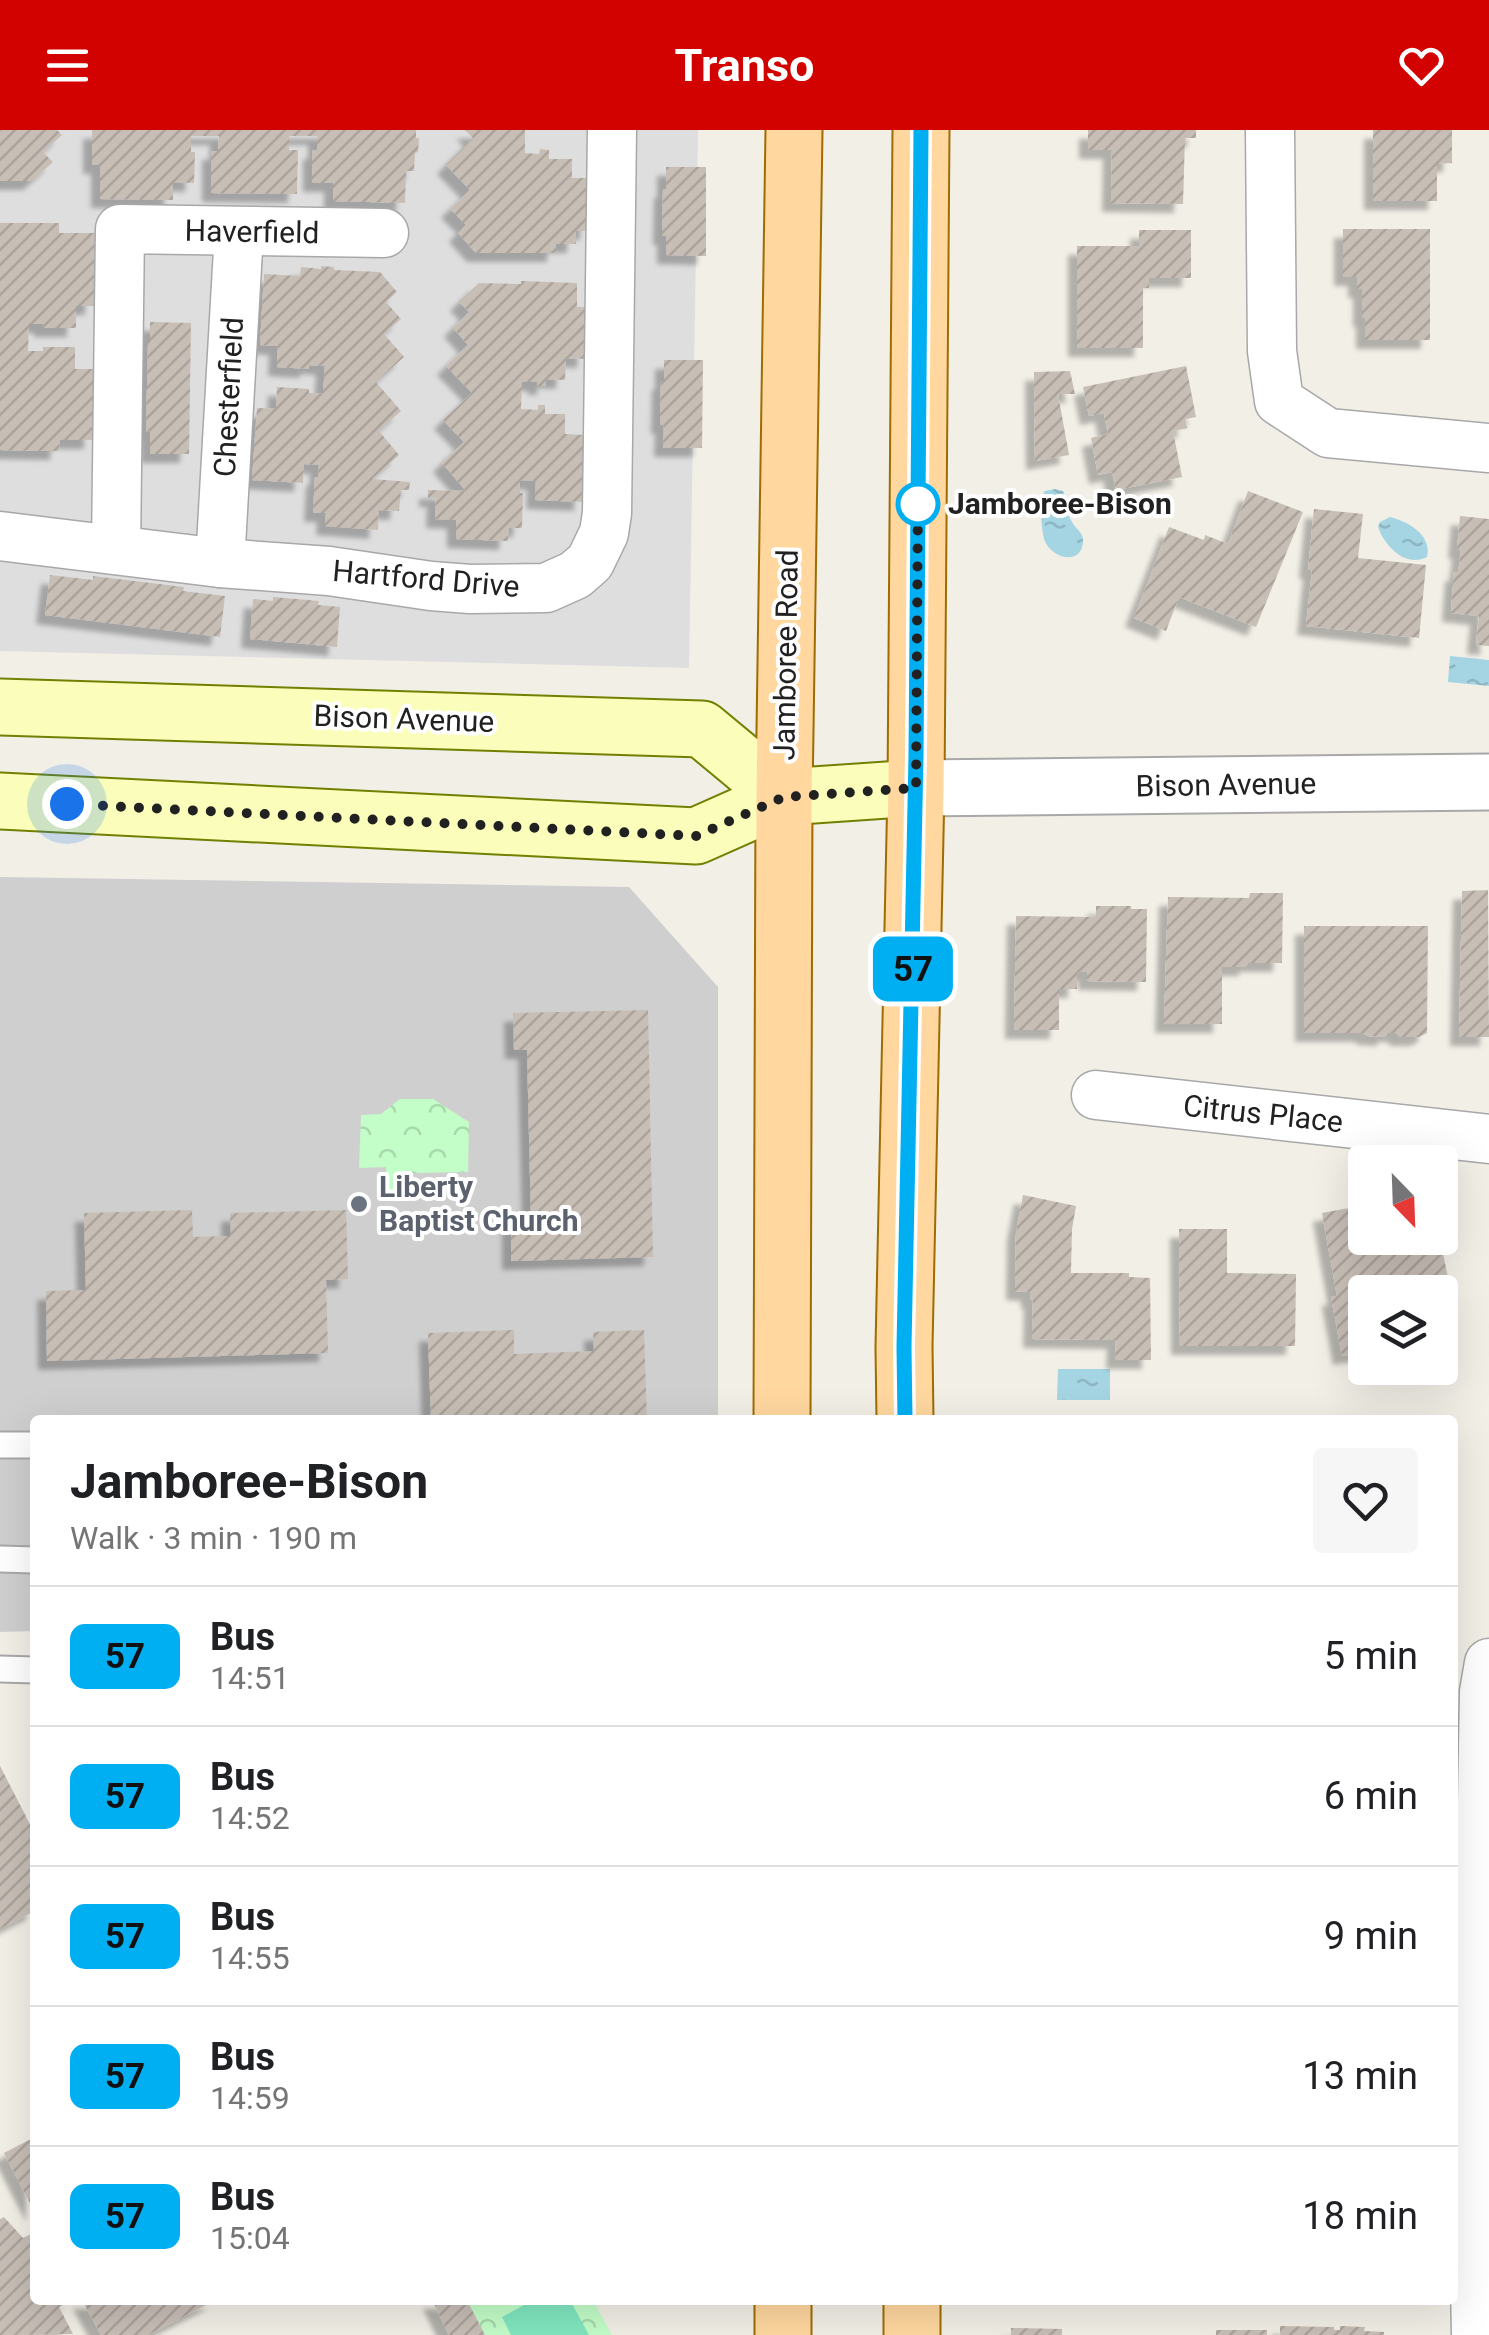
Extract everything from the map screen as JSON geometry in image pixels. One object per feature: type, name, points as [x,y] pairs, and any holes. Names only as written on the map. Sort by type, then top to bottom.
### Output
[{"type":"main road","name":"Jamboree Road","points":[[782,1415],[784,797],[794,130]]},
{"type":"main road","points":[[905,1415],[916,788],[921,130]]},
{"type":"main road","name":"Bison Avenue","points":[[0,707],[702,729],[784,797]]},
{"type":"main road","name":"Bison Avenue","points":[[0,801],[696,836],[784,797],[916,788]]},
{"type":"main road","points":[[783,2305],[783,2335]]},
{"type":"main road","points":[[912,2305],[912,2335]]},
{"type":"street","name":"Hartford Drive","points":[[0,536],[470,589],[546,588],[575,576],[590,562],[604,534],[608,514],[612,130]]},
{"type":"street","points":[[1270,130],[1272,351],[1279,401],[1328,433],[1489,448]]},
{"type":"street","name":"Haverfield","points":[[116,549],[120,229],[384,233]]},
{"type":"street","name":"Chesterfield","points":[[220,562],[239,232]]},
{"type":"street","name":"Bison Avenue","points":[[916,788],[1489,782]]},
{"type":"street","name":"Citrus Place","points":[[1096,1096],[1489,1139]]},
{"type":"street","points":[[1475,1682],[1463,2239],[1476,2335]]},
{"type":"lane","points":[[0,1445],[30,1444]]},
{"type":"lane","points":[[0,1559],[30,1560]]},
{"type":"lane","points":[[0,1669],[30,1670]]},
{"type":"shaded area","points":[[0,130],[698,130],[689,668],[0,651]]},
{"type":"shaded area","name":"Liberty Baptist Church","points":[[0,877],[629,887],[718,987],[718,1415],[30,1415],[30,1631],[0,1632]]},
{"type":"green space","points":[[400,1099],[433,1099],[469,1122],[468,1172],[411,1173],[409,1197],[388,1198],[386,1167],[359,1168],[361,1115],[381,1114]]},
{"type":"green space","points":[[470,2305],[596,2305],[612,2335],[485,2335]]},
{"type":"green space","points":[[524,2305],[573,2305],[589,2335],[511,2335],[502,2317]]},
{"type":"water","points":[[1045,491],[1063,491],[1070,518],[1083,539],[1081,550],[1071,557],[1052,551],[1044,539],[1040,498]]},
{"type":"water","points":[[1390,517],[1405,522],[1422,536],[1427,557],[1411,560],[1391,548],[1378,527]]},
{"type":"water","points":[[1450,656],[1489,660],[1489,686],[1448,682]]},
{"type":"water","points":[[1058,1369],[1110,1369],[1110,1400],[1057,1400]]},
{"type":"building","points":[[0,130],[57,130],[62,135],[43,152],[53,162],[32,181],[0,181]]},
{"type":"building","points":[[92,130],[416,130],[419,138],[414,171],[406,171],[405,203],[333,201],[333,183],[312,183],[312,151],[317,150],[317,136],[289,136],[289,150],[298,150],[297,194],[211,193],[211,151],[218,151],[219,136],[191,136],[194,183],[173,182],[173,200],[100,199],[100,165],[92,165]]},
{"type":"building","points":[[465,130],[525,130],[525,153],[549,150],[549,159],[572,159],[572,178],[590,178],[589,231],[576,231],[576,244],[556,244],[556,253],[476,253],[458,233],[466,225],[450,209],[470,190],[446,165],[473,138]]},
{"type":"building","points":[[1088,130],[1196,130],[1196,138],[1185,138],[1183,204],[1111,203],[1112,150],[1088,150]]},
{"type":"building","points":[[1373,130],[1452,130],[1452,163],[1437,164],[1437,201],[1373,201]]},
{"type":"building","points":[[666,167],[706,167],[706,256],[666,255],[666,236],[662,236]]},
{"type":"building","points":[[0,223],[59,223],[59,233],[95,233],[94,306],[76,306],[76,328],[29,324],[28,351],[75,347],[75,369],[94,369],[93,440],[60,440],[59,451],[0,450]]},
{"type":"building","points":[[1343,229],[1430,229],[1430,340],[1365,340],[1362,289],[1357,289],[1357,277],[1343,277]]},
{"type":"building","points":[[1139,230],[1191,230],[1191,278],[1149,278],[1149,288],[1143,288],[1143,348],[1077,348],[1077,246],[1139,246]]},
{"type":"building","points":[[301,267],[380,272],[397,292],[386,302],[401,319],[384,334],[404,357],[376,382],[401,411],[379,431],[399,455],[372,479],[410,482],[409,490],[401,490],[399,511],[379,510],[378,530],[325,526],[326,513],[313,513],[319,465],[304,464],[303,483],[252,480],[257,408],[276,409],[277,387],[323,394],[325,366],[277,367],[278,346],[260,345],[264,274],[300,276]]},
{"type":"building","points":[[479,283],[577,283],[577,307],[588,307],[586,359],[566,358],[565,380],[546,379],[546,386],[522,382],[521,409],[538,410],[538,405],[545,405],[545,414],[565,414],[565,434],[585,435],[583,502],[535,500],[536,481],[520,480],[522,528],[509,528],[508,541],[456,539],[456,520],[435,519],[436,498],[428,498],[428,490],[466,491],[442,463],[464,442],[443,420],[472,393],[446,366],[468,345],[453,328],[469,312],[459,302]]},
{"type":"building","points":[[150,322],[191,323],[189,454],[150,454],[150,431],[146,432]]},
{"type":"building","points":[[664,360],[703,360],[702,448],[663,448],[664,425],[660,425]]},
{"type":"building","points":[[1186,366],[1196,417],[1185,419],[1187,428],[1173,431],[1182,477],[1116,490],[1112,472],[1098,475],[1091,438],[1108,434],[1104,413],[1089,416],[1083,387]]},
{"type":"building","points":[[1070,371],[1075,394],[1058,394],[1069,455],[1035,461],[1034,372]]},
{"type":"building","points":[[1248,491],[1303,512],[1256,627],[1179,597],[1166,631],[1134,618],[1169,527],[1228,544]]},
{"type":"building","points":[[1314,509],[1363,514],[1358,558],[1426,565],[1419,638],[1306,626]]},
{"type":"building","points":[[1460,516],[1489,519],[1489,646],[1476,645],[1479,616],[1451,613],[1454,572],[1458,573],[1461,550],[1457,550]]},
{"type":"building","points":[[50,575],[93,580],[93,576],[225,596],[220,637],[45,615]]},
{"type":"building","points":[[273,597],[340,607],[337,647],[250,639],[253,599],[273,601]]},
{"type":"building","points":[[1488,890],[1489,1037],[1459,1037],[1462,891]]},
{"type":"building","points":[[1250,893],[1283,893],[1282,963],[1222,967],[1222,1024],[1164,1024],[1168,897],[1249,898]]},
{"type":"building","points":[[1096,906],[1147,909],[1146,982],[1087,981],[1087,972],[1077,972],[1077,989],[1059,989],[1059,1030],[1014,1030],[1016,916],[1096,917]]},
{"type":"building","points":[[1304,926],[1428,926],[1427,1033],[1400,1037],[1387,1033],[1385,1037],[1304,1033]]},
{"type":"building","points":[[648,1010],[653,1257],[511,1261],[511,1222],[531,1221],[527,1050],[514,1050],[513,1013]]},
{"type":"building","points":[[1023,1195],[1076,1206],[1071,1273],[1129,1273],[1129,1277],[1150,1278],[1151,1360],[1115,1360],[1116,1340],[1032,1339],[1033,1300],[1030,1292],[1015,1291],[1016,1232]]},
{"type":"building","points":[[1348,1208],[1348,1255],[1443,1255],[1447,1275],[1348,1275],[1348,1355],[1342,1356],[1331,1297],[1337,1296],[1322,1213]]},
{"type":"building","points":[[192,1210],[193,1237],[231,1236],[230,1213],[346,1210],[348,1279],[326,1280],[328,1353],[47,1361],[46,1291],[86,1290],[84,1213]]},
{"type":"building","points":[[1179,1229],[1227,1229],[1227,1273],[1296,1274],[1295,1346],[1180,1346]]},
{"type":"building","points":[[514,1330],[514,1354],[594,1351],[593,1332],[644,1330],[647,1415],[431,1415],[428,1333]]},
{"type":"building","points":[[0,1766],[30,1824],[30,1914],[0,1929]]},
{"type":"building","points":[[30,2140],[30,2203],[4,2153]]},
{"type":"building","points":[[4,2217],[23,2238],[30,2234],[30,2305],[63,2305],[59,2307],[73,2334],[0,2335],[0,2219]]},
{"type":"building","points":[[85,2305],[206,2305],[148,2335],[101,2335]]},
{"type":"building","points":[[434,2305],[470,2305],[485,2335],[449,2335]]},
{"type":"building","points":[[1280,2326],[1334,2330],[1340,2330],[1340,2326],[1365,2327],[1364,2331],[1384,2335],[1280,2335]]},
{"type":"building","points":[[1011,2328],[1062,2329],[1062,2335],[1011,2335]]},
{"type":"building","points":[[1216,2330],[1267,2330],[1267,2335],[1216,2335]]},
{"type":"bus line","name":"57","points":[[905,1415],[921,130]]},
{"type":"place","name":"Jamboree-Bison","points":[[918,504]]},
{"type":"place","name":"Liberty Baptist Church","points":[[359,1204]]},
{"type":"route","points":[[67,804],[696,836],[784,797],[916,788],[918,489],[918,504]]}]
